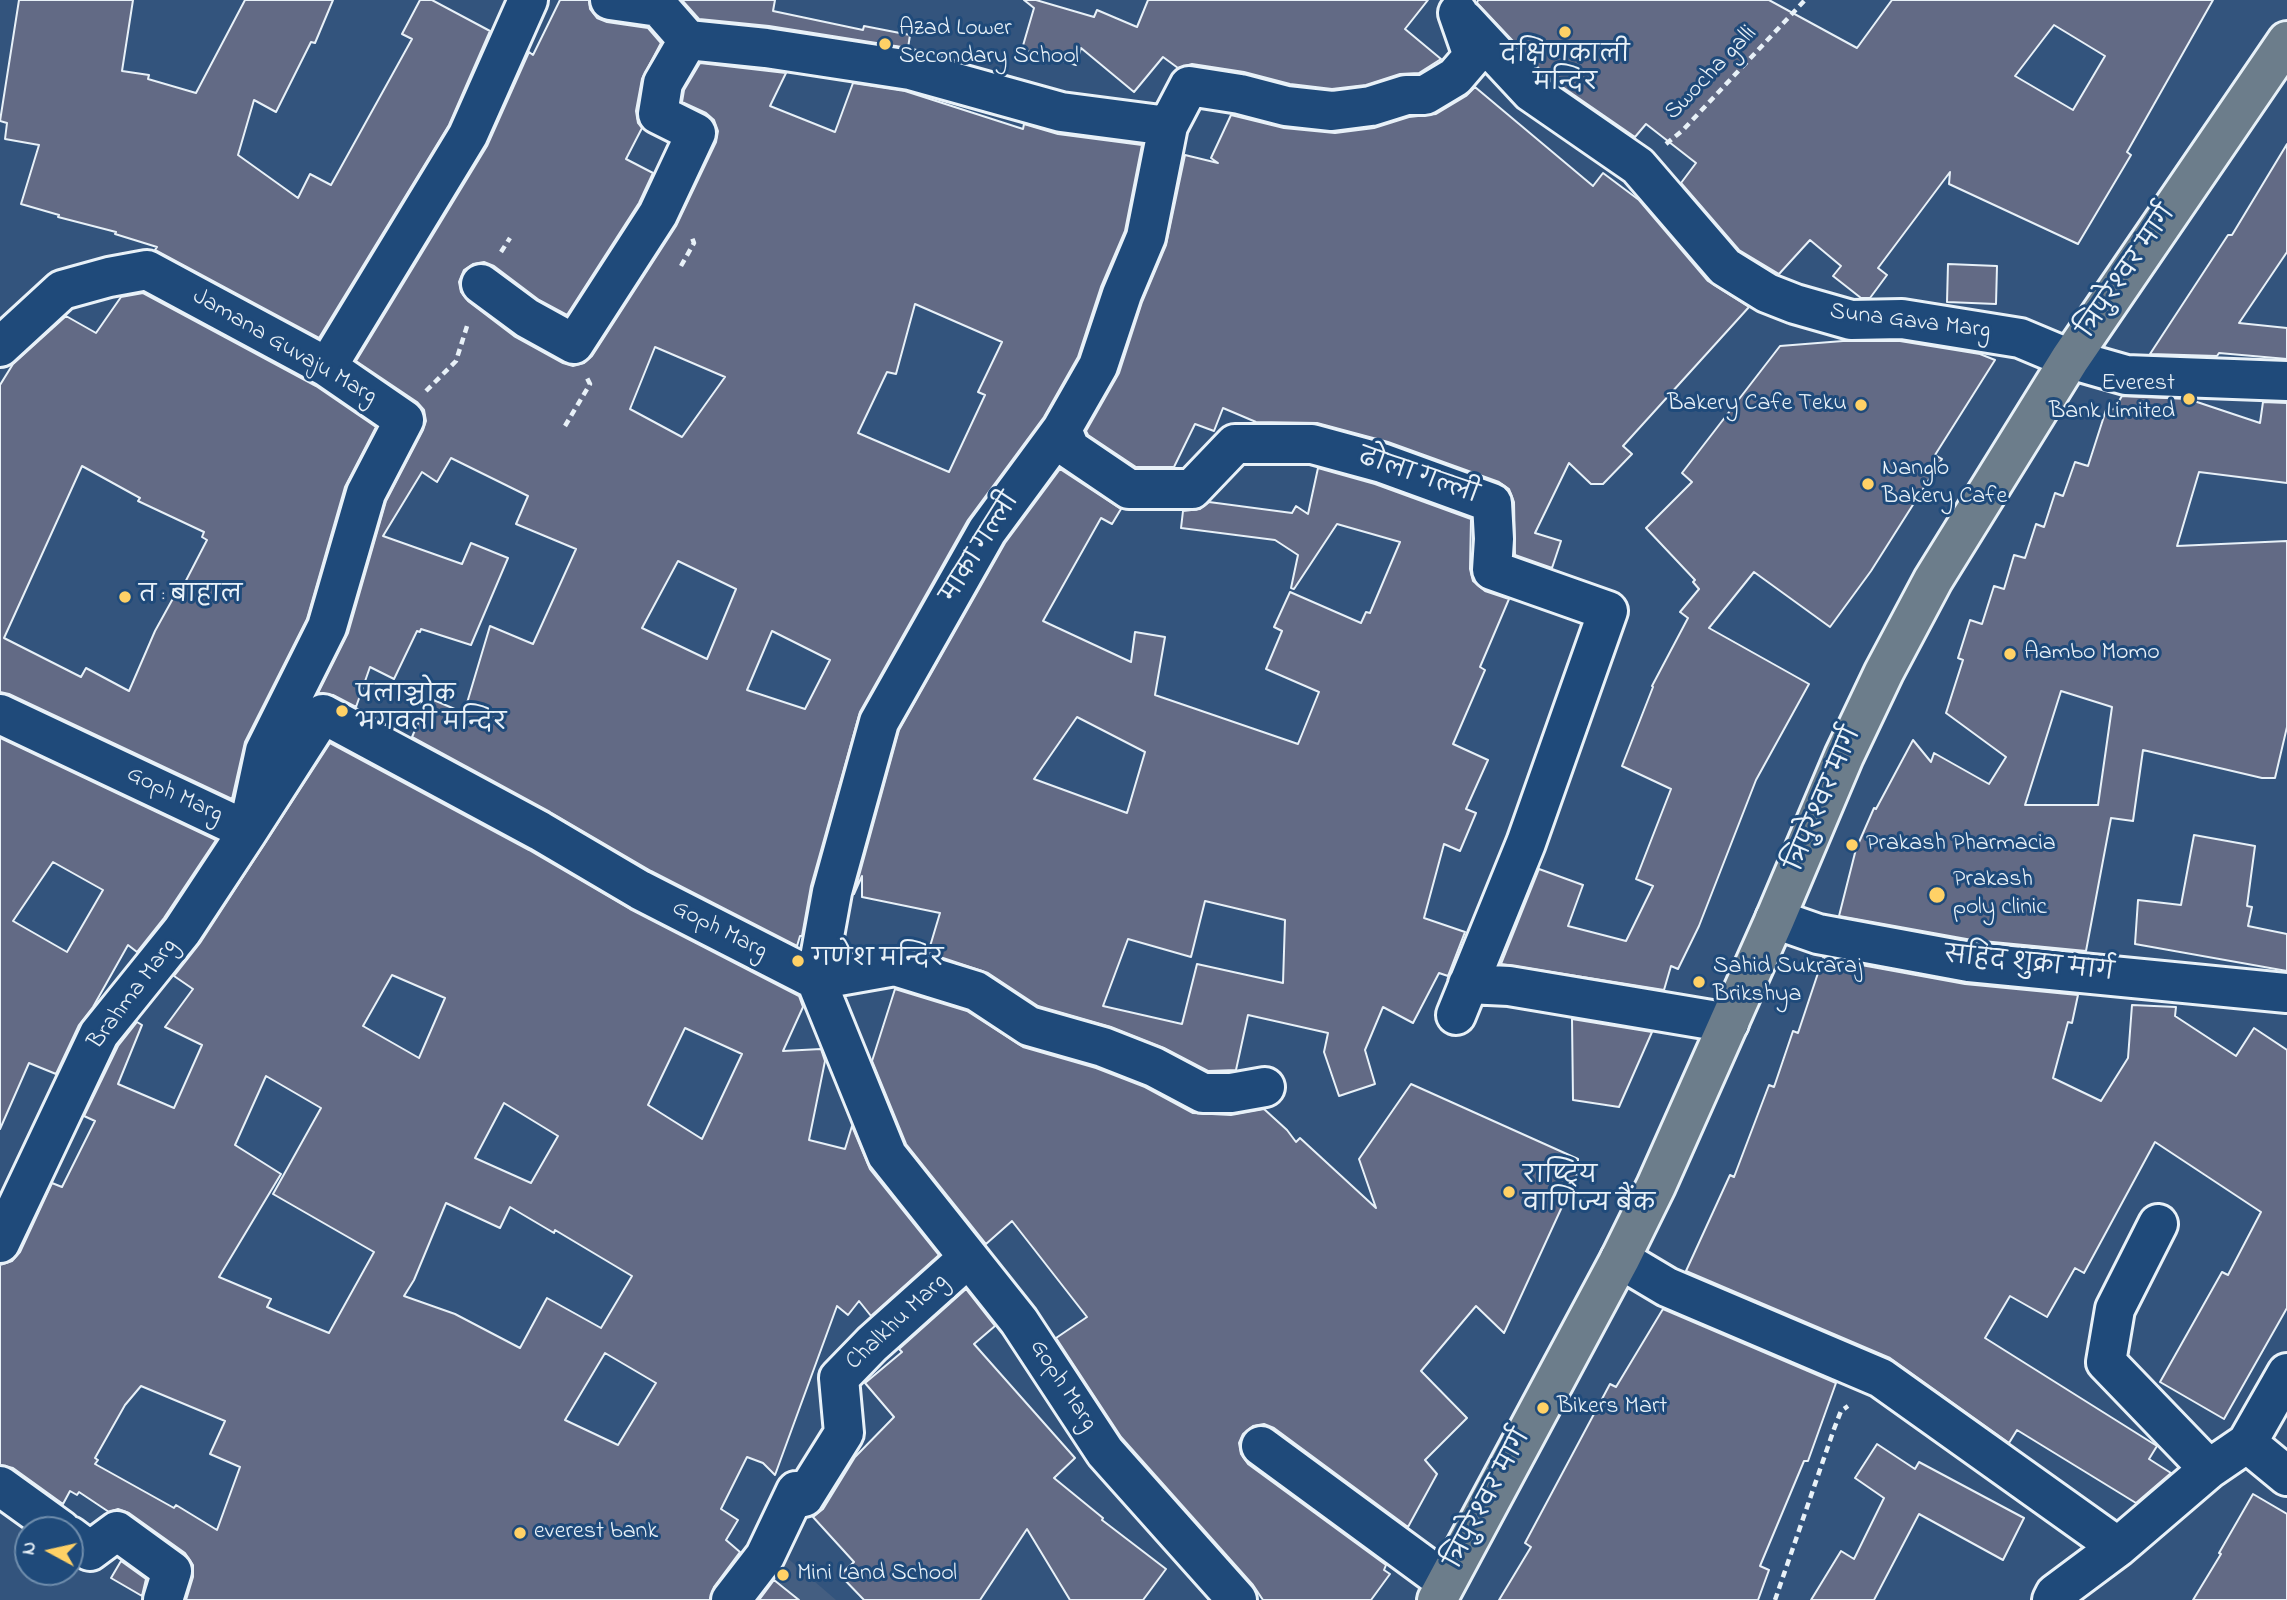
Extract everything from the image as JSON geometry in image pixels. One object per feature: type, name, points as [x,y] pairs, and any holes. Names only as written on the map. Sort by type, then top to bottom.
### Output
[{"type":"highway","name":"त्रिपुरेश्वर मार्ग","points":[[1441,1591],[1620,1259],[1656,1186],[1844,756],[1884,672],[1933,580],[2070,359],[2287,41]]},
{"type":"street","points":[[327,367],[468,135],[528,0]]},
{"type":"street","points":[[610,0],[659,7],[688,40],[766,48],[910,70],[1061,112],[1168,126]]},
{"type":"street","name":"Suna Gava Marg","points":[[1452,7],[1531,92],[1638,166],[1725,267],[1767,293],[1851,320],[1902,319],[2020,338],[2070,359],[2126,375],[2287,381]]},
{"type":"street","name":"माका गल्ली","points":[[816,980],[832,892],[879,722],[987,531],[1062,429],[1098,366],[1122,294],[1146,237],[1168,126],[1189,86],[1240,94],[1286,106],[1332,111],[1371,106],[1406,95],[1425,94],[1455,77],[1473,56],[1452,7]]},
{"type":"street","points":[[481,284],[527,318],[574,344],[657,214],[696,133],[658,114],[663,83],[688,40]]},
{"type":"street","name":"Jamana Guvaju Marg","points":[[0,347],[62,290],[147,270],[327,367],[404,420],[366,493],[327,627],[265,751],[248,831]]},
{"type":"street","name":"ढोला गल्ली","points":[[1062,429],[1070,449],[1129,489],[1192,489],[1235,444],[1312,444],[1382,463],[1492,503],[1492,570],[1608,611],[1526,844],[1462,999],[1509,986],[1729,1023]]},
{"type":"street","name":"Goph Marg","points":[[0,714],[248,831],[323,714],[540,831],[640,890],[816,980],[887,1155],[1019,1321],[1105,1452],[1237,1600]]},
{"type":"street","name":"Brahma Marg","points":[[0,1243],[99,1034],[182,931],[248,831]]},
{"type":"street","name":"सहिद शुक्रा मार्ग","points":[[1775,919],[1818,934],[1969,962],[2287,993]]},
{"type":"street","points":[[816,980],[895,966],[976,991],[1029,1026],[1116,1052],[1154,1067],[1203,1093],[1231,1093],[1265,1087]]},
{"type":"street","points":[[2158,1224],[2115,1309],[2106,1362],[2209,1469]]},
{"type":"street","name":"Chalkhu Marg","points":[[731,1600],[765,1556],[796,1492],[804,1497],[844,1433],[839,1378],[872,1344],[968,1258]]},
{"type":"street","points":[[1620,1259],[1667,1287],[1881,1378],[2118,1547]]},
{"type":"street","points":[[2052,1600],[2055,1594],[2118,1547],[2209,1469],[2246,1443],[2287,1373]]},
{"type":"street","points":[[2246,1443],[2287,1476]]},
{"type":"street","points":[[1261,1446],[1441,1591]]},
{"type":"street","points":[[0,1486],[42,1516]]},
{"type":"street","points":[[84,1546],[90,1551],[117,1531],[172,1571],[163,1600]]},
{"type":"path","name":"Swocha galli","points":[[1638,166],[1683,130],[1805,0]]},
{"type":"path","points":[[404,420],[416,402],[456,360],[481,284],[510,238]]},
{"type":"path","points":[[565,426],[590,384],[574,344]]},
{"type":"path","points":[[1774,1600],[1841,1411],[1881,1378]]},
{"type":"shaded area","name":"Mini Land School","points":[[778,1550],[836,1600],[738,1600]]},
{"type":"building","points":[[19,0],[133,0],[122,71],[149,75],[148,79],[196,93],[245,0],[333,0],[315,43],[311,42],[276,112],[254,100],[238,155],[298,198],[310,174],[331,185],[412,39],[402,34],[420,0],[432,0],[490,31],[449,125],[319,338],[155,250],[157,247],[21,204],[39,145],[5,139],[7,123],[0,121]]},
{"type":"building","points":[[560,0],[589,0],[590,9],[597,18],[648,28],[661,43],[642,79],[636,111],[638,123],[642,128],[626,159],[653,173],[639,203],[567,315],[539,300],[494,266],[484,262],[473,264],[464,270],[459,282],[461,292],[468,301],[514,336],[573,366],[584,363],[592,356],[676,226],[716,142],[718,131],[714,120],[706,113],[682,102],[684,90],[700,63],[786,73],[770,106],[835,132],[853,83],[905,91],[1023,129],[1024,124],[1058,134],[1142,145],[1125,231],[1101,287],[1078,357],[1044,417],[968,520],[860,712],[811,886],[802,936],[797,946],[651,871],[412,737],[429,698],[464,713],[490,626],[533,644],[576,549],[516,524],[528,496],[451,458],[437,482],[422,472],[383,536],[462,564],[471,543],[508,558],[471,645],[421,629],[420,632],[417,631],[394,679],[370,667],[356,707],[333,695],[318,693],[348,633],[386,501],[426,421],[424,410],[417,402],[356,361],[487,146],[529,52],[533,55]],"holes":[[[915,304],[1002,342],[978,392],[985,395],[949,472],[858,433],[887,372],[896,374]],[[655,347],[725,377],[682,437],[630,409]],[[678,561],[736,589],[707,659],[642,628]],[[772,631],[830,660],[805,709],[747,690]]]},
{"type":"building","points":[[682,0],[775,0],[773,11],[863,30],[864,26],[910,35],[908,48],[769,26],[699,19]]},
{"type":"building","points":[[1024,0],[1036,0],[1094,17],[1097,10],[1137,27],[1148,0],[1428,0],[1405,29],[1441,59],[1419,73],[1400,74],[1366,85],[1332,89],[1290,84],[1244,72],[1192,64],[1178,68],[1163,57],[1134,92],[1081,48],[1076,65],[1022,49],[1034,8]]},
{"type":"building","points":[[1478,0],[1769,0],[1857,48],[1892,0],[2213,0],[2127,152],[2131,155],[2078,244],[1949,184],[1950,172],[1878,268],[1887,275],[1870,298],[1861,298],[1833,276],[1841,266],[1810,240],[1779,274],[1739,250],[1681,183],[1696,163],[1646,124],[1635,137],[1545,75],[1477,3]],"holes":[[[2054,25],[2105,56],[2073,110],[2015,76]]]},
{"type":"building","points":[[1475,87],[1593,186],[1603,173],[1639,200],[1708,281],[1749,307],[1623,446],[1632,454],[1603,484],[1591,484],[1569,463],[1535,533],[1561,541],[1552,568],[1515,555],[1514,502],[1509,489],[1499,482],[1388,442],[1317,423],[1256,422],[1223,408],[1214,431],[1195,424],[1174,467],[1136,467],[1088,435],[1086,431],[1119,373],[1142,302],[1166,245],[1185,155],[1218,163],[1211,158],[1231,115],[1284,128],[1335,133],[1374,128],[1409,117],[1436,114],[1466,96]]},
{"type":"building","points":[[2287,144],[2287,252],[2239,323],[2287,328],[2287,359],[2219,353],[2217,356],[2150,354],[2228,235],[2232,235]]},
{"type":"building","points":[[1948,264],[1997,266],[1996,304],[1947,302]]},
{"type":"building","points":[[143,293],[316,386],[376,427],[345,487],[307,619],[245,742],[232,799],[0,692],[0,385],[13,364],[66,316],[96,333],[121,297]],"holes":[[[82,466],[140,498],[138,501],[204,532],[202,537],[207,540],[179,594],[176,593],[155,631],[129,691],[86,668],[81,677],[4,638]]]},
{"type":"building","points":[[1843,341],[1900,341],[1980,354],[1995,360],[1935,455],[1942,459],[1871,571],[1830,627],[1754,572],[1709,628],[1809,684],[1756,780],[1699,926],[1678,969],[1671,966],[1664,990],[1501,964],[1539,869],[1583,885],[1568,926],[1626,941],[1653,886],[1636,879],[1671,789],[1622,766],[1652,686],[1688,618],[1680,612],[1699,589],[1693,582],[1695,580],[1646,528],[1692,482],[1682,473],[1780,346]]},
{"type":"building","points":[[2122,396],[2188,399],[2260,423],[2263,402],[2287,403],[2287,483],[2199,472],[2177,546],[2287,541],[2287,727],[2275,778],[2262,778],[2143,750],[2133,821],[2111,818],[2086,951],[1972,940],[1839,916],[1856,849],[1874,808],[1876,809],[1913,740],[1931,762],[1934,753],[1989,784],[2006,757],[1946,713],[1963,660],[1958,658],[1970,620],[1982,624],[1994,586],[2004,589],[2014,555],[2025,558],[2036,524],[2044,527],[2055,493],[2063,496],[2075,462],[2088,466],[2106,410],[2114,409]],"holes":[[[2061,691],[2112,707],[2098,805],[2025,805]]]},
{"type":"building","points":[[1318,468],[1375,484],[1471,519],[1470,569],[1473,581],[1485,591],[1509,599],[1480,667],[1485,670],[1453,744],[1488,760],[1466,809],[1476,813],[1460,851],[1444,844],[1424,918],[1465,932],[1448,976],[1439,973],[1413,1023],[1383,1007],[1365,1050],[1375,1084],[1339,1096],[1324,1052],[1328,1033],[1248,1015],[1236,1070],[1208,1071],[1164,1048],[1111,1027],[1038,1006],[988,973],[928,953],[940,913],[862,897],[862,876],[854,894],[899,730],[1005,543],[1060,469],[1121,509],[1112,524],[1101,518],[1043,621],[1131,662],[1135,632],[1165,637],[1155,695],[1298,744],[1319,692],[1266,669],[1282,631],[1274,627],[1290,592],[1361,623],[1366,612],[1370,613],[1400,542],[1337,524],[1294,589],[1291,588],[1298,555],[1275,540],[1181,528],[1183,511],[1200,509],[1209,502],[1292,513],[1296,506],[1308,514]],"holes":[[[1077,717],[1145,752],[1127,813],[1034,779]],[[1205,901],[1285,920],[1283,983],[1197,964],[1182,1024],[1103,1006],[1128,939],[1191,957]]]},
{"type":"building","points":[[0,738],[216,840],[164,918],[137,952],[128,945],[93,1007],[79,1025],[56,1074],[29,1063],[0,1129]],"holes":[[[53,862],[103,890],[67,952],[13,921]]]},
{"type":"building","points":[[330,743],[529,850],[630,909],[799,996],[803,1007],[783,1051],[821,1049],[825,1061],[809,1140],[845,1149],[852,1126],[870,1169],[939,1255],[871,1316],[859,1301],[848,1315],[837,1306],[775,1475],[763,1463],[747,1457],[721,1509],[738,1520],[726,1540],[740,1552],[714,1587],[710,1600],[186,1600],[193,1577],[193,1565],[185,1553],[129,1513],[118,1509],[109,1512],[79,1492],[77,1495],[70,1491],[63,1504],[13,1468],[0,1465],[0,1265],[12,1261],[20,1252],[52,1183],[62,1187],[95,1121],[84,1116],[118,1046],[137,1022],[142,1025],[118,1084],[174,1108],[202,1045],[165,1027],[193,989],[174,976],[200,943]],"holes":[[[392,975],[445,998],[419,1058],[363,1026]],[[685,1028],[742,1054],[702,1139],[648,1105]],[[266,1076],[321,1108],[273,1194],[374,1252],[329,1333],[267,1307],[271,1299],[219,1277],[281,1174],[235,1145]],[[504,1103],[558,1136],[531,1183],[475,1158]],[[446,1203],[500,1228],[510,1207],[554,1233],[555,1230],[632,1276],[601,1328],[547,1298],[520,1348],[455,1314],[404,1296],[414,1280]],[[605,1353],[656,1383],[618,1445],[565,1420]],[[141,1386],[225,1421],[210,1454],[240,1467],[217,1530],[176,1505],[174,1508],[95,1464],[98,1460],[95,1458],[125,1405]]]},
{"type":"building","points":[[2194,835],[2255,846],[2247,906],[2252,907],[2248,926],[2287,934],[2287,971],[2135,944],[2138,900],[2181,905]]},
{"type":"building","points":[[1823,958],[1965,984],[2078,995],[2072,1023],[2068,1022],[2053,1078],[2101,1101],[2128,1058],[2132,1005],[2176,1007],[2175,1016],[2236,1056],[2254,1028],[2287,1050],[2287,1308],[2224,1419],[2160,1382],[2222,1272],[2228,1275],[2261,1212],[2155,1142],[2084,1273],[2075,1268],[2047,1317],[2010,1296],[1985,1338],[2157,1446],[2149,1459],[2171,1473],[2136,1503],[2017,1430],[2009,1443],[1890,1358],[1686,1271],[1730,1175],[1734,1177],[1769,1085],[1774,1087],[1793,1031],[1798,1033]]},
{"type":"building","points":[[895,989],[967,1011],[1023,1047],[1096,1068],[1145,1087],[1193,1113],[1231,1115],[1264,1109],[1296,1142],[1300,1138],[1376,1208],[1359,1159],[1411,1084],[1578,1159],[1578,1172],[1504,1333],[1476,1306],[1421,1371],[1467,1418],[1425,1460],[1437,1474],[1408,1527],[1274,1428],[1264,1424],[1253,1426],[1243,1434],[1239,1443],[1241,1454],[1248,1464],[1386,1565],[1384,1570],[1390,1574],[1371,1600],[1263,1600],[1253,1585],[1121,1437],[1056,1338],[1087,1317],[1012,1221],[986,1244],[906,1144],[872,1061]]},
{"type":"building","points":[[1572,1019],[1652,1032],[1619,1107],[1573,1100]]},
{"type":"building","points":[[966,1289],[995,1326],[974,1344],[1075,1458],[1054,1478],[1103,1518],[1102,1520],[1166,1569],[1143,1600],[1070,1600],[1027,1529],[980,1600],[864,1600],[840,1575],[854,1562],[813,1517],[823,1509],[855,1457],[894,1417],[865,1383],[902,1352],[899,1349]]},
{"type":"building","points":[[1663,1309],[1836,1383],[1808,1461],[1804,1461],[1760,1566],[1769,1570],[1758,1600],[1499,1600],[1531,1547],[1525,1543],[1610,1384],[1616,1387]]},
{"type":"building","points":[[1877,1444],[1915,1469],[1919,1462],[2024,1518],[2003,1560],[1919,1514],[1874,1600],[1811,1600],[1841,1551],[1854,1559],[1884,1498],[1855,1478]]},
{"type":"building","points":[[2253,1494],[2287,1514],[2287,1600],[2193,1600],[2221,1554],[2219,1553]]},
{"type":"building","points":[[121,1561],[146,1579],[142,1596],[111,1578]]},
{"type":"building","points":[[774,1580],[799,1600],[759,1600]]},
{"type":"place","name":"दक्षिणकाली मन्दिर","points":[[1565,32]]},
{"type":"place","name":"Azad Lower Secondary School","points":[[885,44]]},
{"type":"place","name":"Everest Bank Limited","points":[[2189,399]]},
{"type":"place","name":"Bakery Cafe Teku","points":[[1861,405]]},
{"type":"place","name":"Nanglo Bakery Cafe","points":[[1868,484]]},
{"type":"place","name":"त : बाहाल","points":[[125,597]]},
{"type":"place","name":"Aambo Momo","points":[[2010,654]]},
{"type":"place","name":"पलाञ्चोक भगवती मन्दिर","points":[[342,711]]},
{"type":"place","name":"Prakash Pharmacia","points":[[1852,845]]},
{"type":"place","name":"Prakash poly clinic","points":[[1937,895]]},
{"type":"place","name":"गणेश मन्दिर","points":[[798,961]]},
{"type":"place","name":"Sahid Sukraraj Brikshya","points":[[1699,982]]},
{"type":"place","name":"राष्ट्रिय वाणिज्य बैंक","points":[[1509,1192]]},
{"type":"place","name":"Bikers Mart","points":[[1543,1408]]},
{"type":"place","name":"everest bank","points":[[520,1533]]},
{"type":"place","name":"Mini Land School","points":[[783,1575]]}]
